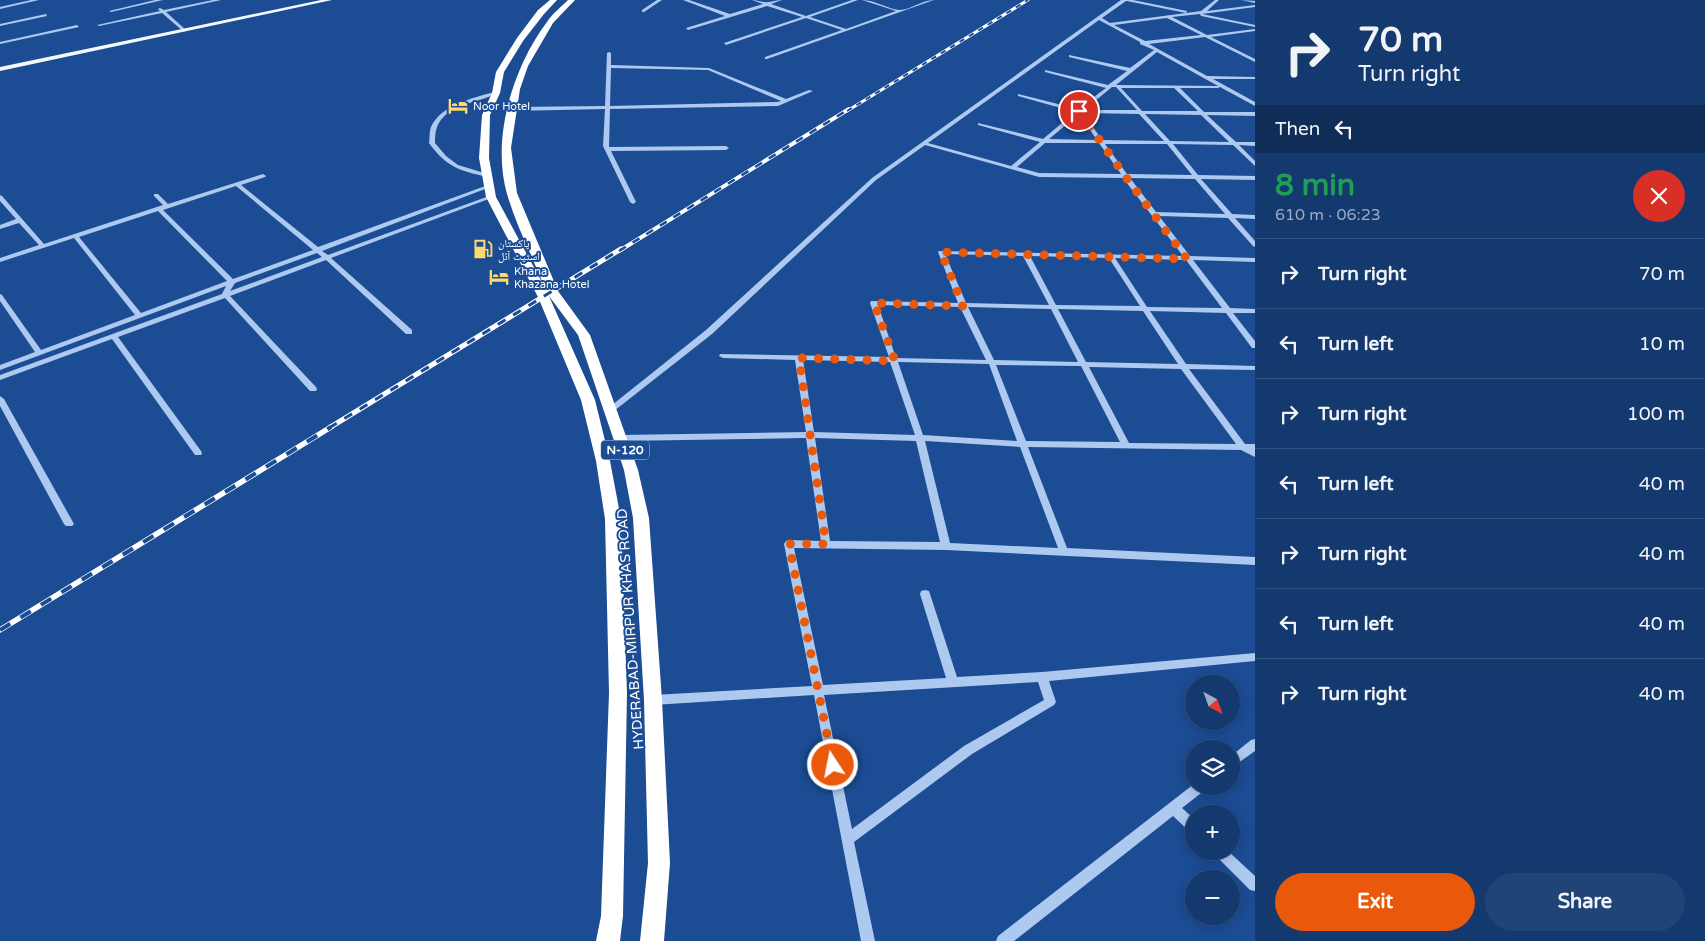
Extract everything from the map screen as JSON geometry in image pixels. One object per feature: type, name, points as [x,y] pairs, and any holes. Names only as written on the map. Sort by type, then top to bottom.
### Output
[{"type":"highway","name":"HYDERABAD-MIRPUR KHAS ROAD","points":[[554,0],[541,12],[520,40],[500,72],[496,93],[486,115],[484,158],[490,186],[544,297],[588,400],[603,461],[613,519],[618,693],[612,916],[608,941]]},
{"type":"highway","name":"HYDERABAD-MIRPUR KHAS ROAD","points":[[572,0],[550,22],[524,66],[512,109],[506,148],[512,193],[552,291],[584,335],[621,438],[631,470],[642,518],[659,864],[652,941]]},
{"type":"main road","points":[[0,69],[329,0]]},
{"type":"street","points":[[0,8],[38,0]]},
{"type":"street","points":[[111,11],[148,1],[161,0]]},
{"type":"street","points":[[99,25],[219,0]]},
{"type":"street","points":[[643,11],[660,0]]},
{"type":"street","points":[[685,0],[730,16]]},
{"type":"street","points":[[754,0],[766,2],[780,0]]},
{"type":"street","points":[[726,44],[856,0]]},
{"type":"street","points":[[864,0],[900,11]]},
{"type":"street","points":[[767,58],[932,0]]},
{"type":"street","points":[[611,409],[709,332],[874,179],[1125,0],[1255,26]]},
{"type":"street","points":[[1202,13],[1217,0]]},
{"type":"street","points":[[1243,0],[1255,2]]},
{"type":"street","points":[[148,1],[184,31]]},
{"type":"street","points":[[688,29],[766,2],[846,30]]},
{"type":"street","points":[[773,2],[852,28]]},
{"type":"street","points":[[1108,24],[1255,6]]},
{"type":"street","points":[[0,25],[46,15]]},
{"type":"street","points":[[1168,17],[1255,60]]},
{"type":"street","points":[[1099,18],[1204,78],[1255,104]]},
{"type":"street","points":[[0,43],[77,26]]},
{"type":"street","points":[[1142,43],[1255,30]]},
{"type":"street","points":[[1012,168],[1079,111],[1156,51]]},
{"type":"street","points":[[609,53],[606,146],[633,202]]},
{"type":"street","points":[[1071,56],[1131,70]]},
{"type":"street","points":[[608,66],[709,69],[786,101]]},
{"type":"street","points":[[1047,71],[1112,86],[1221,87]]},
{"type":"street","points":[[1204,78],[1255,78]]},
{"type":"street","points":[[1112,86],[1141,112],[1170,144],[1229,216],[1255,244]]},
{"type":"street","points":[[1176,87],[1255,164]]},
{"type":"street","points":[[512,109],[778,104],[811,91]]},
{"type":"street","points":[[490,186],[442,158],[432,143],[434,128],[447,114],[468,102],[496,93]]},
{"type":"street","points":[[1020,94],[1079,111],[1255,114]]},
{"type":"street","points":[[1079,111],[1153,214],[1226,311],[1255,346]]},
{"type":"street","points":[[980,124],[1043,142],[1255,144]]},
{"type":"street","points":[[924,143],[1039,175],[1255,178]]},
{"type":"street","points":[[607,149],[726,148]]},
{"type":"street","points":[[0,260],[263,176]]},
{"type":"street","points":[[237,184],[318,250],[409,332]]},
{"type":"street","points":[[0,368],[490,186]]},
{"type":"street","points":[[0,378],[326,257],[490,186]]},
{"type":"street","points":[[156,195],[167,206]]},
{"type":"street","points":[[0,198],[43,246]]},
{"type":"street","points":[[159,209],[232,282]]},
{"type":"street","points":[[1153,214],[1255,217]]},
{"type":"street","points":[[0,227],[21,220]]},
{"type":"street","points":[[75,236],[139,316]]},
{"type":"street","points":[[1064,552],[992,363],[963,306],[941,252],[1255,260]]},
{"type":"street","points":[[1026,255],[1126,445]]},
{"type":"street","points":[[1111,257],[1184,367],[1243,446],[1255,454]]},
{"type":"street","points":[[225,294],[232,282]]},
{"type":"street","points":[[225,294],[312,389]]},
{"type":"street","points":[[0,296],[39,353]]},
{"type":"street","points":[[946,546],[920,438],[874,303],[1255,311]]},
{"type":"street","points":[[113,336],[198,453]]},
{"type":"street","points":[[723,356],[1255,368]]},
{"type":"street","points":[[799,358],[826,544]]},
{"type":"street","points":[[0,399],[69,524]]},
{"type":"street","points":[[621,438],[810,434],[1023,444],[1255,447]]},
{"type":"street","points":[[868,941],[789,544],[946,546],[1255,561]]},
{"type":"street","points":[[925,594],[953,682]]},
{"type":"street","points":[[652,700],[1042,676],[1255,657]]},
{"type":"street","points":[[848,839],[968,750],[1050,702],[1042,676]]},
{"type":"street","points":[[1240,756],[1255,744]]},
{"type":"street","points":[[1003,941],[1190,795]]},
{"type":"street","points":[[1173,808],[1185,819]]},
{"type":"street","points":[[1229,860],[1255,885]]},
{"type":"railway","points":[[847,111],[1028,0]]},
{"type":"railway","points":[[619,251],[849,109]]},
{"type":"railway","points":[[329,428],[621,249]]},
{"type":"railway","points":[[0,630],[331,427]]},
{"type":"place","name":"Noor Hotel","points":[[458,106]]},
{"type":"place","name":"پاکستان اسٹیٹ آئل","points":[[483,249]]},
{"type":"place","name":"Khana Khazana Hotel","points":[[499,277]]},
{"type":"route","points":[[833,765],[789,544],[826,544],[799,358],[895,361],[874,303],[963,306],[941,252],[1187,259],[1079,111]]}]
